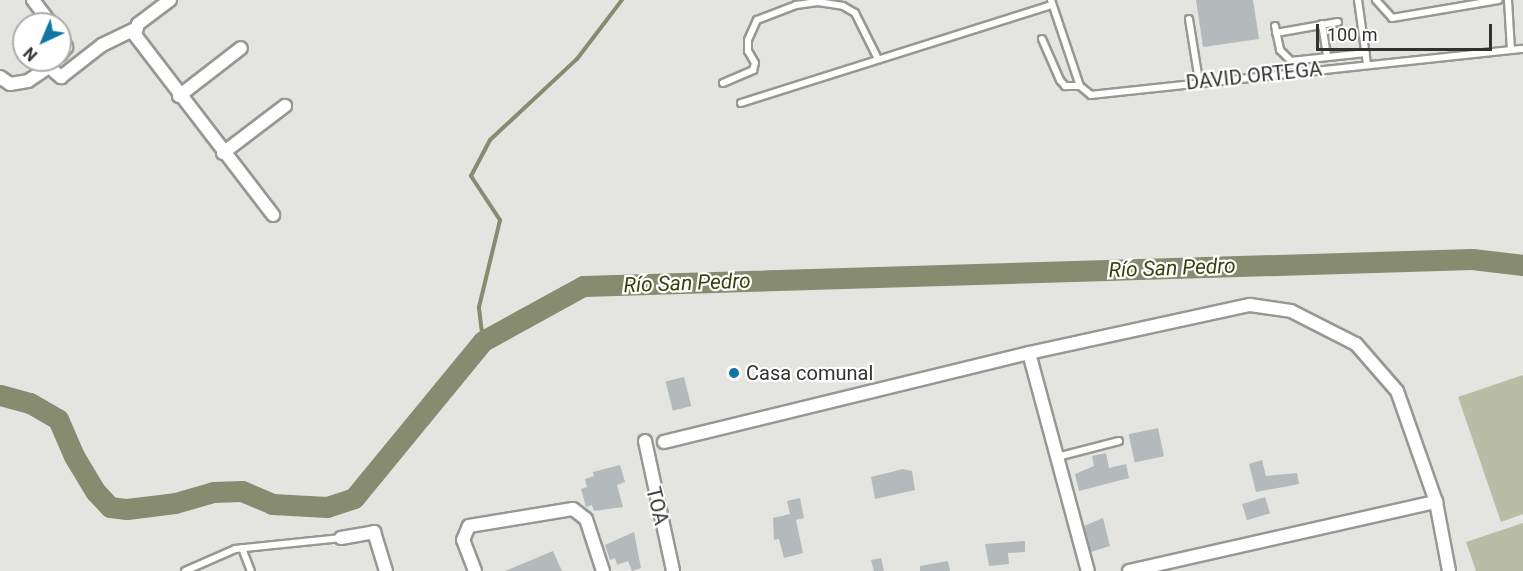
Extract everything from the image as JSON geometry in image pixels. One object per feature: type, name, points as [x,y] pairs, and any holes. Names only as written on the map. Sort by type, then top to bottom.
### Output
[{"type":"street","points":[[72,68],[102,45],[135,29],[170,0]]},
{"type":"street","points":[[135,29],[142,46],[179,96],[273,215]]},
{"type":"street","points":[[179,96],[241,48]]},
{"type":"street","points":[[0,77],[10,84],[28,81],[41,72]]},
{"type":"street","points":[[223,153],[285,106]]},
{"type":"street","points":[[664,442],[1029,353],[1250,305],[1291,311],[1356,344],[1397,391],[1436,502],[1449,571]]},
{"type":"street","points":[[1029,353],[1088,571]]},
{"type":"street","name":"TOA","points":[[645,441],[673,571]]},
{"type":"street","points":[[1129,571],[1436,502]]},
{"type":"street","points":[[473,571],[463,540],[469,526],[573,509],[586,519],[603,571]]},
{"type":"street","points":[[341,538],[374,532],[386,571]]},
{"type":"lane","points":[[1358,0],[1367,64]]},
{"type":"lane","points":[[1376,0],[1392,18],[1498,0]]},
{"type":"lane","points":[[1508,0],[1511,50]]},
{"type":"lane","points":[[723,83],[753,70],[755,63],[748,51],[748,40],[756,20],[796,5],[818,2],[843,6],[855,13],[878,59]]},
{"type":"lane","points":[[741,103],[1051,3],[1080,86]]},
{"type":"lane","points":[[1189,19],[1199,81]]},
{"type":"lane","points":[[1338,22],[1276,29],[1280,50],[1291,61],[1366,53]]},
{"type":"lane","points":[[1322,24],[1327,57]]},
{"type":"lane","name":"DAVID ORTEGA","points":[[1042,39],[1060,80],[1065,86],[1080,86],[1091,95],[1199,81],[1523,49]]},
{"type":"lane","points":[[1057,457],[1119,441]]},
{"type":"lane","points":[[185,571],[242,548],[341,538]]},
{"type":"lane","points":[[242,548],[251,571]]},
{"type":"green space","points":[[1523,375],[1523,514],[1501,522],[1458,397]]},
{"type":"green space","points":[[1523,523],[1523,571],[1476,571],[1466,542]]},
{"type":"building","points":[[1196,0],[1253,0],[1259,39],[1203,47]]},
{"type":"building","points":[[684,377],[691,406],[673,411],[666,382]]},
{"type":"building","points":[[1158,428],[1164,456],[1135,463],[1129,434]]},
{"type":"building","points":[[1106,453],[1109,468],[1126,464],[1129,478],[1079,491],[1075,474],[1094,466],[1092,456]]},
{"type":"building","points":[[1262,460],[1266,476],[1297,473],[1299,484],[1256,492],[1249,464]]},
{"type":"building","points":[[620,465],[625,482],[617,485],[623,507],[594,511],[592,505],[586,507],[581,489],[587,487],[585,479],[594,476],[593,472]]},
{"type":"building","points":[[903,469],[912,471],[915,490],[875,499],[871,477]]},
{"type":"building","points":[[1265,497],[1270,513],[1247,520],[1242,504]]},
{"type":"building","points":[[800,498],[804,518],[796,520],[803,553],[784,558],[779,539],[774,540],[773,518],[790,514],[787,501]]},
{"type":"building","points":[[1103,518],[1110,546],[1091,552],[1084,526]]},
{"type":"building","points":[[634,532],[641,568],[632,571],[628,561],[617,565],[615,558],[610,560],[605,545]]},
{"type":"building","points":[[1025,541],[1025,552],[1008,553],[1009,564],[989,566],[985,544]]},
{"type":"building","points":[[553,551],[562,571],[505,571]]},
{"type":"building","points":[[881,558],[884,571],[874,571],[871,560]]},
{"type":"building","points":[[948,561],[950,571],[920,571],[920,566]]},
{"type":"waterway","points":[[483,341],[479,307],[500,220],[471,176],[490,140],[577,59],[622,0]]},
{"type":"waterway","name":"Río San Pedro","points":[[0,395],[30,403],[58,419],[74,456],[95,491],[110,507],[127,509],[175,503],[213,492],[242,491],[272,504],[327,507],[354,498],[483,341],[583,286],[1472,259],[1523,265]]},
{"type":"place","name":"Casa comunal","points":[[734,373]]}]
